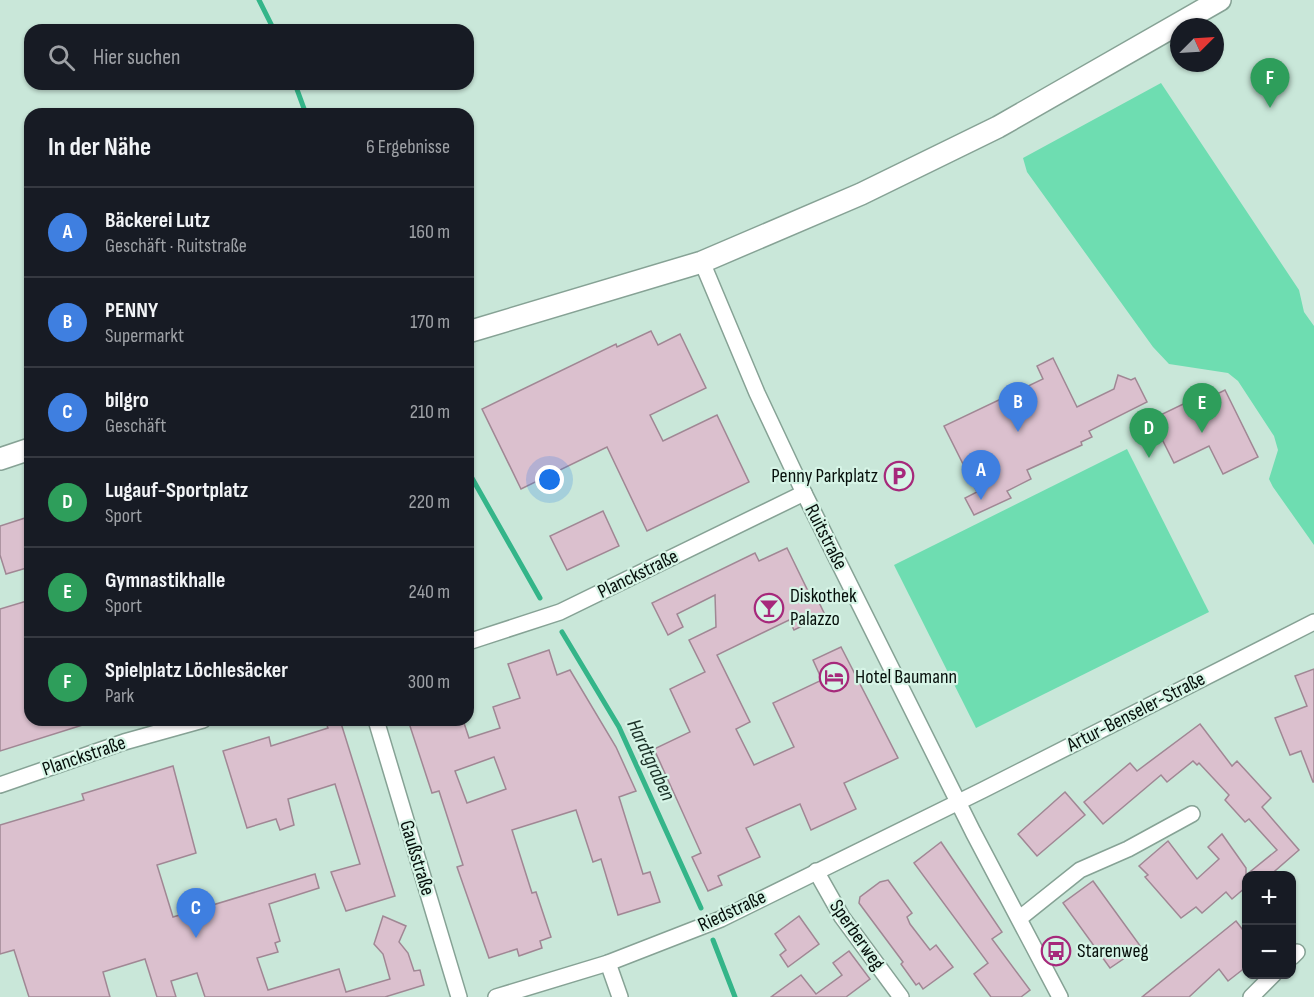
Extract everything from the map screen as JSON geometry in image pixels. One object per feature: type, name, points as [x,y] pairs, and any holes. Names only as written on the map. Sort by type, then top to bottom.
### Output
[{"type":"main road","points":[[474,330],[702,262],[861,194],[998,127],[1220,0]]},
{"type":"main road","points":[[0,459],[24,450]]},
{"type":"street","name":"Ruitstraße","points":[[702,262],[757,393],[804,493],[1060,997]]},
{"type":"street","name":"Planckstraße","points":[[474,640],[560,612],[804,493]]},
{"type":"street","name":"Artur-Benseler-Straße","points":[[959,802],[1314,622]]},
{"type":"street","name":"Planckstraße","points":[[0,785],[124,742],[181,726]]},
{"type":"street","name":"Gaußstraße","points":[[378,726],[459,997]]},
{"type":"street","name":"Riedstraße","points":[[496,997],[608,963],[721,919],[959,802]]},
{"type":"street","points":[[1020,918],[1080,870],[1128,849],[1192,814]]},
{"type":"street","name":"Sperberweg","points":[[816,871],[842,917],[901,997]]},
{"type":"street","points":[[608,963],[620,997]]},
{"type":"street","points":[[1251,997],[1270,979]]},
{"type":"green space","points":[[1161,83],[1299,290],[1304,312],[1314,326],[1314,545],[1269,479],[1278,450],[1274,436],[1238,381],[1228,373],[1169,364],[1153,347],[1027,172],[1023,158]]},
{"type":"green space","points":[[1127,449],[1209,612],[976,728],[894,565]]},
{"type":"building","points":[[651,331],[658,345],[680,334],[706,388],[650,415],[663,441],[717,415],[749,482],[647,531],[607,447],[521,489],[482,409],[616,344],[617,347]]},
{"type":"building","points":[[1053,358],[1077,407],[1114,389],[1118,375],[1131,380],[1135,378],[1147,402],[1089,431],[1092,437],[1081,442],[1082,445],[1027,470],[1031,479],[1007,491],[1011,498],[974,515],[965,498],[977,492],[944,426],[1043,379],[1037,366]]},
{"type":"building","points":[[1225,390],[1258,457],[1223,474],[1209,446],[1174,463],[1152,419],[1202,395],[1205,400]]},
{"type":"building","points":[[603,511],[619,546],[567,570],[550,536]]},
{"type":"building","points":[[24,518],[24,569],[6,574],[0,555],[0,526]]},
{"type":"building","points":[[787,548],[810,595],[814,592],[825,615],[794,630],[789,620],[717,655],[750,722],[736,729],[754,765],[794,747],[773,703],[822,680],[813,660],[841,647],[898,758],[844,783],[856,809],[811,830],[800,804],[746,828],[760,857],[718,876],[722,885],[708,891],[692,857],[701,853],[654,749],[690,732],[670,689],[705,672],[689,640],[716,627],[715,595],[677,614],[683,627],[668,635],[652,603],[755,553],[759,561]]},
{"type":"building","points":[[24,602],[24,726],[79,726],[0,751],[0,609]]},
{"type":"building","points":[[549,650],[557,675],[570,670],[616,747],[636,791],[619,797],[643,874],[650,872],[660,902],[618,915],[601,859],[593,862],[576,810],[512,830],[532,893],[536,892],[551,937],[540,941],[542,948],[519,956],[517,949],[489,958],[457,867],[463,865],[439,791],[432,793],[410,726],[465,726],[469,738],[500,728],[493,707],[520,698],[508,664]],"holes":[[[494,757],[506,789],[467,803],[455,771]]]},
{"type":"building","points":[[1314,669],[1313,782],[1301,751],[1290,755],[1275,718],[1307,706],[1295,676]]},
{"type":"building","points":[[1200,724],[1232,766],[1237,761],[1271,798],[1262,807],[1299,850],[1275,871],[1251,871],[1277,850],[1249,819],[1245,822],[1225,800],[1229,795],[1199,763],[1197,765],[1193,761],[1167,782],[1161,775],[1103,824],[1084,802],[1130,763],[1137,771]]},
{"type":"building","points":[[327,726],[342,726],[395,896],[346,911],[331,872],[360,864],[335,784],[288,799],[294,825],[280,830],[276,819],[247,828],[223,751],[269,737],[271,746],[328,728]]},
{"type":"building","points":[[173,766],[196,853],[157,865],[173,917],[315,874],[319,888],[269,904],[280,941],[275,943],[278,952],[257,958],[268,990],[339,969],[346,992],[390,979],[383,954],[374,944],[383,916],[406,926],[399,942],[408,953],[414,971],[420,970],[424,985],[385,997],[205,997],[197,973],[171,981],[176,997],[157,997],[145,959],[103,972],[110,997],[29,997],[14,950],[0,954],[0,825],[84,800],[82,794]]},
{"type":"building","points":[[1065,792],[1085,815],[1037,856],[1018,834]]},
{"type":"building","points":[[1222,834],[1246,871],[1242,871],[1242,890],[1232,899],[1226,892],[1202,913],[1196,907],[1181,918],[1145,877],[1148,875],[1139,866],[1168,841],[1197,879],[1219,859],[1208,847]]},
{"type":"building","points":[[941,842],[1002,932],[992,939],[1030,990],[1021,997],[991,997],[974,974],[988,963],[914,863]]},
{"type":"building","points":[[888,880],[912,913],[907,917],[910,924],[930,950],[936,945],[953,967],[923,989],[919,983],[916,985],[901,964],[903,962],[859,903],[860,897],[880,882]]},
{"type":"building","points":[[1093,881],[1141,947],[1110,968],[1063,903]]},
{"type":"building","points":[[799,916],[819,944],[788,967],[780,955],[786,950],[775,934]]},
{"type":"building","points":[[1236,921],[1242,929],[1242,970],[1228,981],[1219,969],[1189,997],[1142,997]]},
{"type":"building","points":[[849,951],[870,979],[846,997],[771,997],[801,975],[816,994],[842,975],[833,963]]},
{"type":"waterway","name":"Hardtgraben","points":[[259,0],[271,24]]},
{"type":"waterway","name":"Hardtgraben","points":[[297,90],[304,108]]},
{"type":"waterway","name":"Hardtgraben","points":[[474,482],[540,598]]},
{"type":"waterway","name":"Hardtgraben","points":[[562,632],[619,727],[701,908]]},
{"type":"waterway","name":"Hardtgraben","points":[[713,940],[735,997]]},
{"type":"place","name":"Spielplatz Löchlesäcker","points":[[1270,108]]},
{"type":"place","name":"PENNY","points":[[1018,432]]},
{"type":"place","name":"Gymnastikhalle","points":[[1202,433]]},
{"type":"place","name":"Lugauf-Sportplatz","points":[[1149,458]]},
{"type":"place","name":"Penny Parkplatz","points":[[899,476]]},
{"type":"place","name":"Bäckerei Lutz","points":[[981,500]]},
{"type":"place","name":"Diskothek Palazzo","points":[[769,608]]},
{"type":"place","name":"Hotel Baumann","points":[[834,677]]},
{"type":"place","name":"bilgro","points":[[196,938]]},
{"type":"place","name":"Starenweg","points":[[1056,951]]}]
